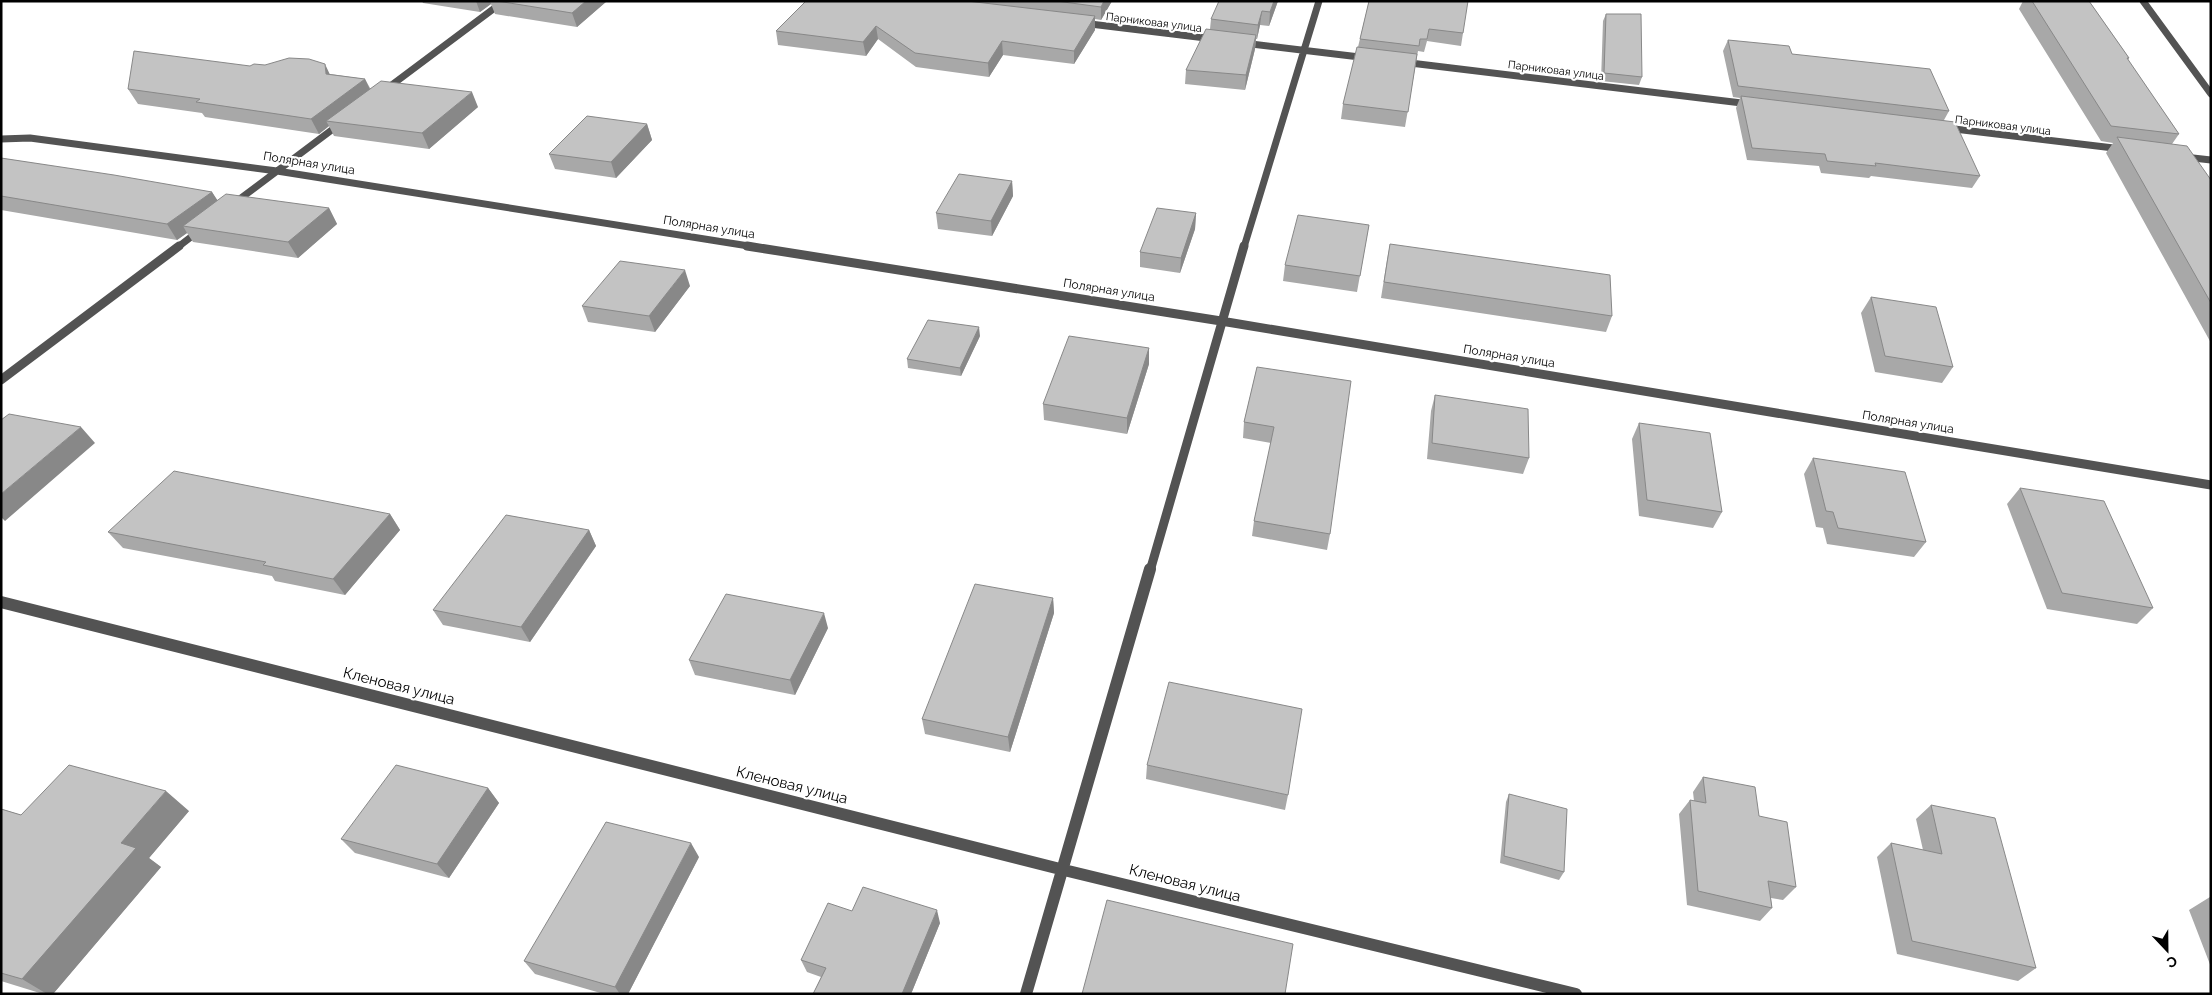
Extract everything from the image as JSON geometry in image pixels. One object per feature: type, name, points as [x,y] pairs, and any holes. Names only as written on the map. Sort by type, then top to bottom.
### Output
[{"type":"street","points":[[379,95],[504,1]]},
{"type":"street","points":[[1026,994],[1064,870],[1221,320],[1319,1]]},
{"type":"street","points":[[2143,1],[2211,94]]},
{"type":"street","name":"Парниковая улица","points":[[1077,23],[1225,40]]},
{"type":"street","points":[[1235,42],[1373,58]]},
{"type":"street","name":"Парниковая улица","points":[[1393,61],[1757,105]]},
{"type":"street","points":[[222,213],[348,118]]},
{"type":"street","name":"Парниковая улица","points":[[1935,126],[2132,150]]},
{"type":"street","name":"Полярная улица","points":[[1,138],[30,138],[278,171],[1221,320],[2211,485]]},
{"type":"street","points":[[2171,155],[2211,160]]},
{"type":"street","points":[[1,380],[206,225]]},
{"type":"street","name":"Кленовая улица","points":[[1,602],[1064,870],[1576,994]]},
{"type":"building","points":[[497,1],[586,1],[572,13]]},
{"type":"building","points":[[806,1],[967,1],[1095,16],[1074,51],[1002,41],[988,63],[915,53],[876,26],[863,42],[776,31]]},
{"type":"building","points":[[1056,1],[1104,1],[1101,7]]},
{"type":"building","points":[[1219,1],[1274,1],[1270,12],[1262,11],[1258,25],[1211,19]]},
{"type":"building","points":[[1369,1],[1468,1],[1463,33],[1429,29],[1427,39],[1420,39],[1419,46],[1360,39]]},
{"type":"building","points":[[2032,1],[2089,1],[2179,134],[2111,126]]},
{"type":"building","points":[[1606,14],[1641,14],[1642,77],[1604,73]]},
{"type":"building","points":[[1206,29],[1256,35],[1246,75],[1186,70]]},
{"type":"building","points":[[1728,40],[1789,46],[1792,54],[1930,69],[1949,111],[1738,86]]},
{"type":"building","points":[[1357,47],[1417,54],[1408,112],[1343,104]]},
{"type":"building","points":[[134,51],[250,66],[254,64],[265,65],[289,58],[309,59],[325,64],[326,74],[365,79],[311,119],[196,102],[200,99],[128,89]]},
{"type":"building","points":[[381,81],[472,92],[422,133],[326,121]]},
{"type":"building","points":[[1741,96],[1955,122],[1980,176],[1875,163],[1876,166],[1827,161],[1825,154],[1752,148]]},
{"type":"building","points":[[587,116],[647,124],[611,162],[549,154]]},
{"type":"building","points":[[2117,137],[2187,146],[2211,180],[2211,303]]},
{"type":"building","points":[[1,158],[212,192],[167,224],[1,196]]},
{"type":"building","points":[[959,174],[1012,181],[991,221],[936,213]]},
{"type":"building","points":[[226,194],[329,208],[288,242],[183,226]]},
{"type":"building","points":[[1157,208],[1196,213],[1181,258],[1140,252]]},
{"type":"building","points":[[1298,215],[1369,225],[1360,276],[1285,265]]},
{"type":"building","points":[[1390,244],[1610,275],[1612,316],[1384,282]]},
{"type":"building","points":[[620,261],[685,270],[649,316],[582,306]]},
{"type":"building","points":[[1871,297],[1936,307],[1953,367],[1885,356]]},
{"type":"building","points":[[928,320],[979,327],[960,368],[907,359]]},
{"type":"building","points":[[1069,336],[1149,348],[1127,418],[1043,404]]},
{"type":"building","points":[[1257,367],[1351,381],[1330,534],[1254,521],[1274,427],[1244,422]]},
{"type":"building","points":[[1435,395],[1528,409],[1529,458],[1432,443]]},
{"type":"building","points":[[9,414],[81,427],[1,494],[1,420]]},
{"type":"building","points":[[1639,423],[1710,433],[1722,512],[1647,500]]},
{"type":"building","points":[[1813,458],[1905,472],[1926,542],[1838,528],[1833,512],[1826,511]]},
{"type":"building","points":[[174,471],[390,514],[333,579],[263,565],[266,562],[108,532]]},
{"type":"building","points":[[2020,488],[2104,501],[2153,608],[2062,593]]},
{"type":"building","points":[[506,515],[589,530],[521,627],[433,610]]},
{"type":"building","points":[[975,584],[1053,598],[1008,737],[922,719]]},
{"type":"building","points":[[726,594],[824,613],[790,680],[689,660]]},
{"type":"building","points":[[1169,682],[1302,709],[1288,795],[1147,765]]},
{"type":"building","points":[[69,765],[166,791],[121,843],[136,848],[22,979],[1,973],[1,809],[21,815]]},
{"type":"building","points":[[396,765],[488,788],[437,864],[341,839]]},
{"type":"building","points":[[1703,777],[1755,787],[1759,816],[1787,822],[1796,887],[1768,881],[1772,908],[1698,891],[1690,800],[1706,803]]},
{"type":"building","points":[[1509,794],[1567,809],[1564,872],[1504,856]]},
{"type":"building","points":[[1931,805],[1995,818],[2036,968],[1912,941],[1891,843],[1942,854]]},
{"type":"building","points":[[606,822],[691,843],[615,987],[524,961]]},
{"type":"building","points":[[863,887],[937,910],[902,994],[813,994],[826,968],[801,960],[828,903],[852,911]]},
{"type":"building","points":[[1107,900],[1293,944],[1285,994],[1082,994]]}]
